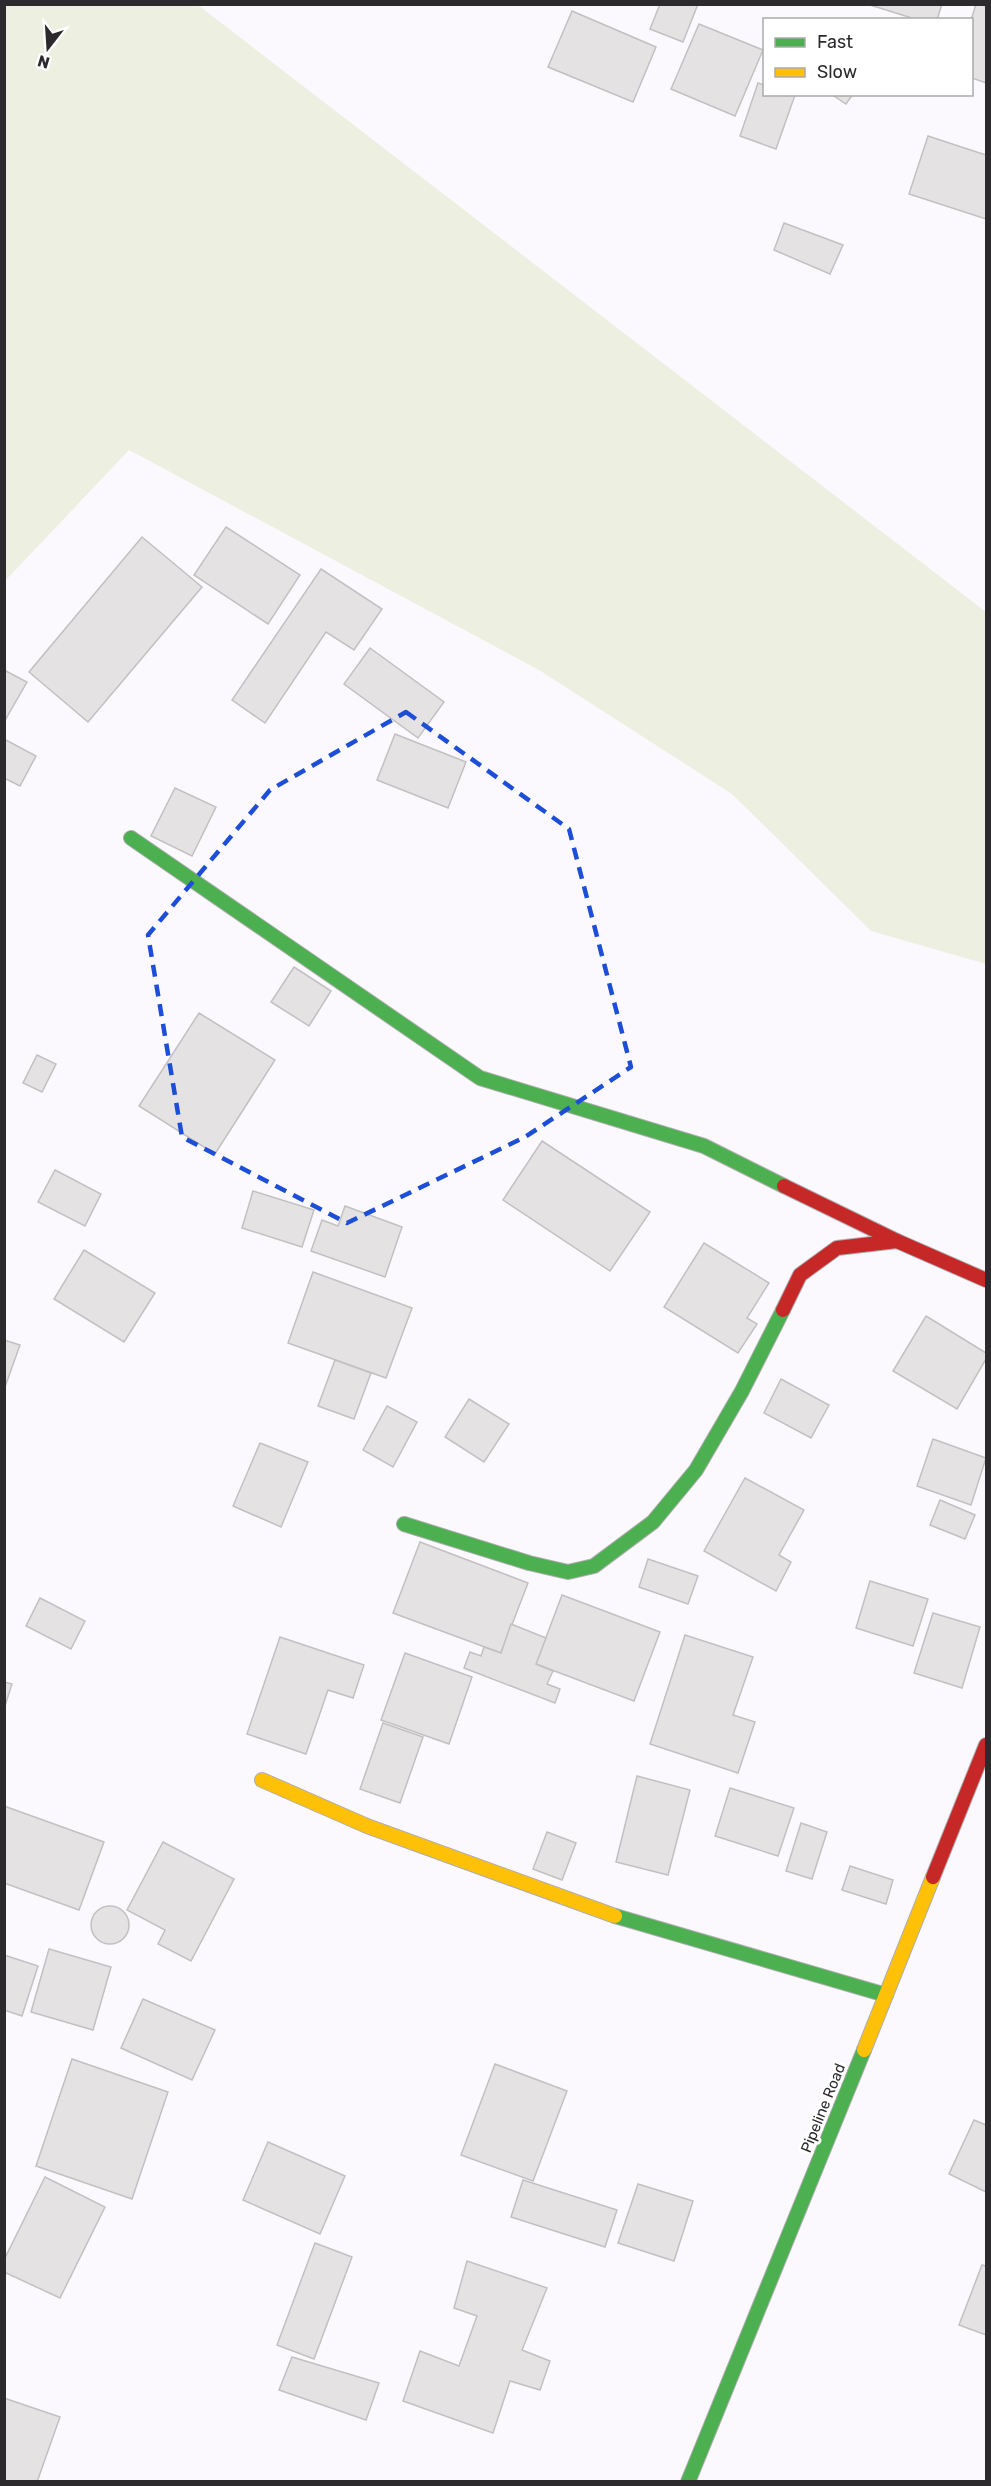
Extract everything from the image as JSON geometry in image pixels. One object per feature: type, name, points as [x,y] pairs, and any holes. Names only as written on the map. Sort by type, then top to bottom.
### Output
[{"type":"street","points":[[131,838],[480,1078],[705,1146],[897,1242],[987,1280]]},
{"type":"street","points":[[404,1524],[529,1563],[568,1572],[594,1566],[653,1522],[696,1470],[742,1391],[800,1275],[837,1248],[897,1242]]},
{"type":"street","name":"Pipeline Road","points":[[688,2481],[778,2268],[987,1745]]},
{"type":"street","points":[[262,1780],[367,1826],[600,1912],[886,1995]]},
{"type":"highlighted area","points":[[406,712],[569,829],[631,1067],[525,1137],[347,1223],[182,1137],[148,935],[270,790]]},
{"type":"shaded area","points":[[5,4],[198,5],[986,612],[986,964],[871,931],[732,794],[539,670],[129,450],[5,581]]},
{"type":"building","points":[[660,4],[698,4],[683,42],[650,29]]},
{"type":"building","points":[[867,4],[942,4],[938,18],[912,18]]},
{"type":"building","points":[[976,4],[986,6],[986,83],[973,78],[972,18]]},
{"type":"building","points":[[572,11],[656,47],[633,102],[548,67]]},
{"type":"building","points":[[699,24],[763,50],[735,116],[671,89]]},
{"type":"building","points":[[758,83],[763,85],[763,96],[795,96],[776,149],[740,136]]},
{"type":"building","points":[[834,96],[852,96],[846,104]]},
{"type":"building","points":[[928,136],[986,155],[986,219],[909,194]]},
{"type":"building","points":[[784,223],[843,245],[830,274],[774,250]]},
{"type":"building","points":[[226,527],[300,575],[268,624],[194,575]]},
{"type":"building","points":[[142,537],[202,587],[88,722],[29,672]]},
{"type":"building","points":[[321,569],[382,609],[354,650],[326,632],[265,723],[232,700]]},
{"type":"building","points":[[370,648],[444,702],[418,738],[344,684]]},
{"type":"building","points":[[4,670],[27,682],[4,722]]},
{"type":"building","points":[[395,734],[466,762],[448,808],[377,780]]},
{"type":"building","points":[[4,739],[36,756],[20,786],[4,778]]},
{"type":"building","points":[[175,788],[216,807],[192,856],[151,836]]},
{"type":"building","points":[[294,967],[331,991],[309,1026],[271,1002]]},
{"type":"building","points":[[199,1013],[275,1060],[215,1154],[139,1106]]},
{"type":"building","points":[[37,1055],[56,1064],[42,1092],[23,1083]]},
{"type":"building","points":[[542,1141],[650,1212],[610,1271],[503,1200]]},
{"type":"building","points":[[55,1170],[101,1194],[85,1226],[38,1202]]},
{"type":"building","points":[[253,1191],[314,1210],[302,1247],[242,1228]]},
{"type":"building","points":[[345,1206],[402,1227],[385,1277],[311,1251],[322,1220],[338,1226]]},
{"type":"building","points":[[704,1243],[769,1283],[747,1318],[757,1324],[738,1353],[664,1307]]},
{"type":"building","points":[[84,1250],[155,1293],[124,1342],[54,1299]]},
{"type":"building","points":[[313,1272],[412,1308],[386,1378],[288,1343]]},
{"type":"building","points":[[926,1316],[986,1353],[986,1359],[957,1409],[893,1371]]},
{"type":"building","points":[[4,1340],[20,1345],[5,1387],[4,1387]]},
{"type":"building","points":[[335,1360],[371,1373],[354,1419],[318,1406]]},
{"type":"building","points":[[781,1379],[829,1405],[811,1438],[764,1413]]},
{"type":"building","points":[[469,1399],[509,1424],[484,1462],[445,1437]]},
{"type":"building","points":[[387,1406],[417,1422],[393,1467],[363,1450]]},
{"type":"building","points":[[933,1439],[986,1458],[971,1505],[917,1486]]},
{"type":"building","points":[[260,1443],[308,1462],[281,1527],[233,1506]]},
{"type":"building","points":[[745,1478],[804,1510],[779,1555],[791,1562],[776,1591],[704,1551]]},
{"type":"building","points":[[940,1500],[975,1515],[965,1539],[930,1525]]},
{"type":"building","points":[[420,1542],[528,1583],[501,1653],[393,1613]]},
{"type":"building","points":[[648,1559],[698,1576],[688,1604],[639,1587]]},
{"type":"building","points":[[870,1581],[928,1599],[913,1646],[856,1628]]},
{"type":"building","points":[[562,1595],[660,1632],[634,1701],[536,1664]]},
{"type":"building","points":[[40,1598],[85,1621],[71,1649],[26,1626]]},
{"type":"building","points":[[933,1613],[980,1627],[962,1688],[914,1673]]},
{"type":"building","points":[[511,1624],[546,1638],[536,1664],[553,1671],[547,1684],[560,1689],[555,1703],[464,1668],[470,1652],[481,1656],[484,1647],[501,1653]]},
{"type":"building","points":[[685,1635],[753,1657],[733,1715],[755,1722],[738,1773],[650,1744]]},
{"type":"building","points":[[280,1637],[364,1665],[353,1698],[328,1690],[306,1754],[247,1734]]},
{"type":"building","points":[[405,1653],[472,1677],[449,1744],[381,1720]]},
{"type":"building","points":[[4,1682],[12,1684],[4,1709]]},
{"type":"building","points":[[383,1723],[423,1737],[400,1803],[360,1789]]},
{"type":"building","points":[[637,1776],[690,1790],[668,1875],[616,1862]]},
{"type":"building","points":[[730,1788],[794,1808],[778,1856],[715,1836]]},
{"type":"building","points":[[4,1806],[104,1842],[79,1910],[4,1883]]},
{"type":"building","points":[[801,1823],[827,1832],[812,1879],[786,1871]]},
{"type":"building","points":[[547,1832],[576,1843],[562,1880],[533,1869]]},
{"type":"building","points":[[163,1842],[234,1879],[191,1961],[158,1944],[165,1930],[127,1910]]},
{"type":"building","points":[[850,1866],[893,1880],[886,1904],[842,1890]]},
{"type":"building","points":[[110,1906],[124,1911],[129,1925],[124,1939],[110,1944],[96,1939],[91,1925],[96,1911]]},
{"type":"building","points":[[49,1949],[111,1967],[93,2030],[31,2012]]},
{"type":"building","points":[[4,1955],[38,1966],[22,2016],[4,2010]]},
{"type":"building","points":[[143,1999],[215,2030],[192,2080],[121,2048]]},
{"type":"building","points":[[72,2059],[168,2092],[132,2199],[36,2166]]},
{"type":"building","points":[[495,2064],[567,2091],[533,2181],[461,2155]]},
{"type":"building","points":[[974,2120],[986,2125],[986,2192],[949,2174]]},
{"type":"building","points":[[268,2142],[345,2176],[320,2234],[243,2200]]},
{"type":"building","points":[[45,2177],[105,2207],[60,2298],[4,2272],[4,2260]]},
{"type":"building","points":[[523,2180],[617,2210],[605,2247],[511,2217]]},
{"type":"building","points":[[638,2184],[693,2201],[674,2261],[618,2243]]},
{"type":"building","points":[[315,2243],[352,2257],[314,2359],[277,2345]]},
{"type":"building","points":[[467,2261],[547,2288],[522,2350],[550,2361],[540,2390],[510,2381],[493,2433],[403,2401],[420,2351],[459,2366],[477,2316],[454,2308]]},
{"type":"building","points":[[982,2265],[986,2266],[986,2335],[959,2325]]},
{"type":"building","points":[[292,2357],[379,2383],[366,2420],[279,2390]]},
{"type":"building","points":[[4,2398],[60,2417],[37,2482],[4,2482]]},
{"type":"traffic: fast","points":[[131,838],[480,1078],[704,1146],[784,1186]]},
{"type":"traffic: fast","points":[[404,1524],[529,1563],[568,1572],[594,1566],[653,1522],[696,1470],[742,1391],[783,1310]]},
{"type":"traffic: fast","points":[[615,1916],[886,1995]]},
{"type":"traffic: fast","points":[[688,2482],[864,2050]]},
{"type":"traffic: slow","points":[[262,1780],[367,1826],[615,1916]]},
{"type":"traffic: slow","points":[[864,2050],[933,1877]]},
{"type":"traffic: jam","points":[[784,1186],[897,1241],[986,1280]]},
{"type":"traffic: jam","points":[[783,1310],[800,1275],[837,1248],[897,1241]]},
{"type":"traffic: jam","points":[[933,1877],[986,1745]]}]
